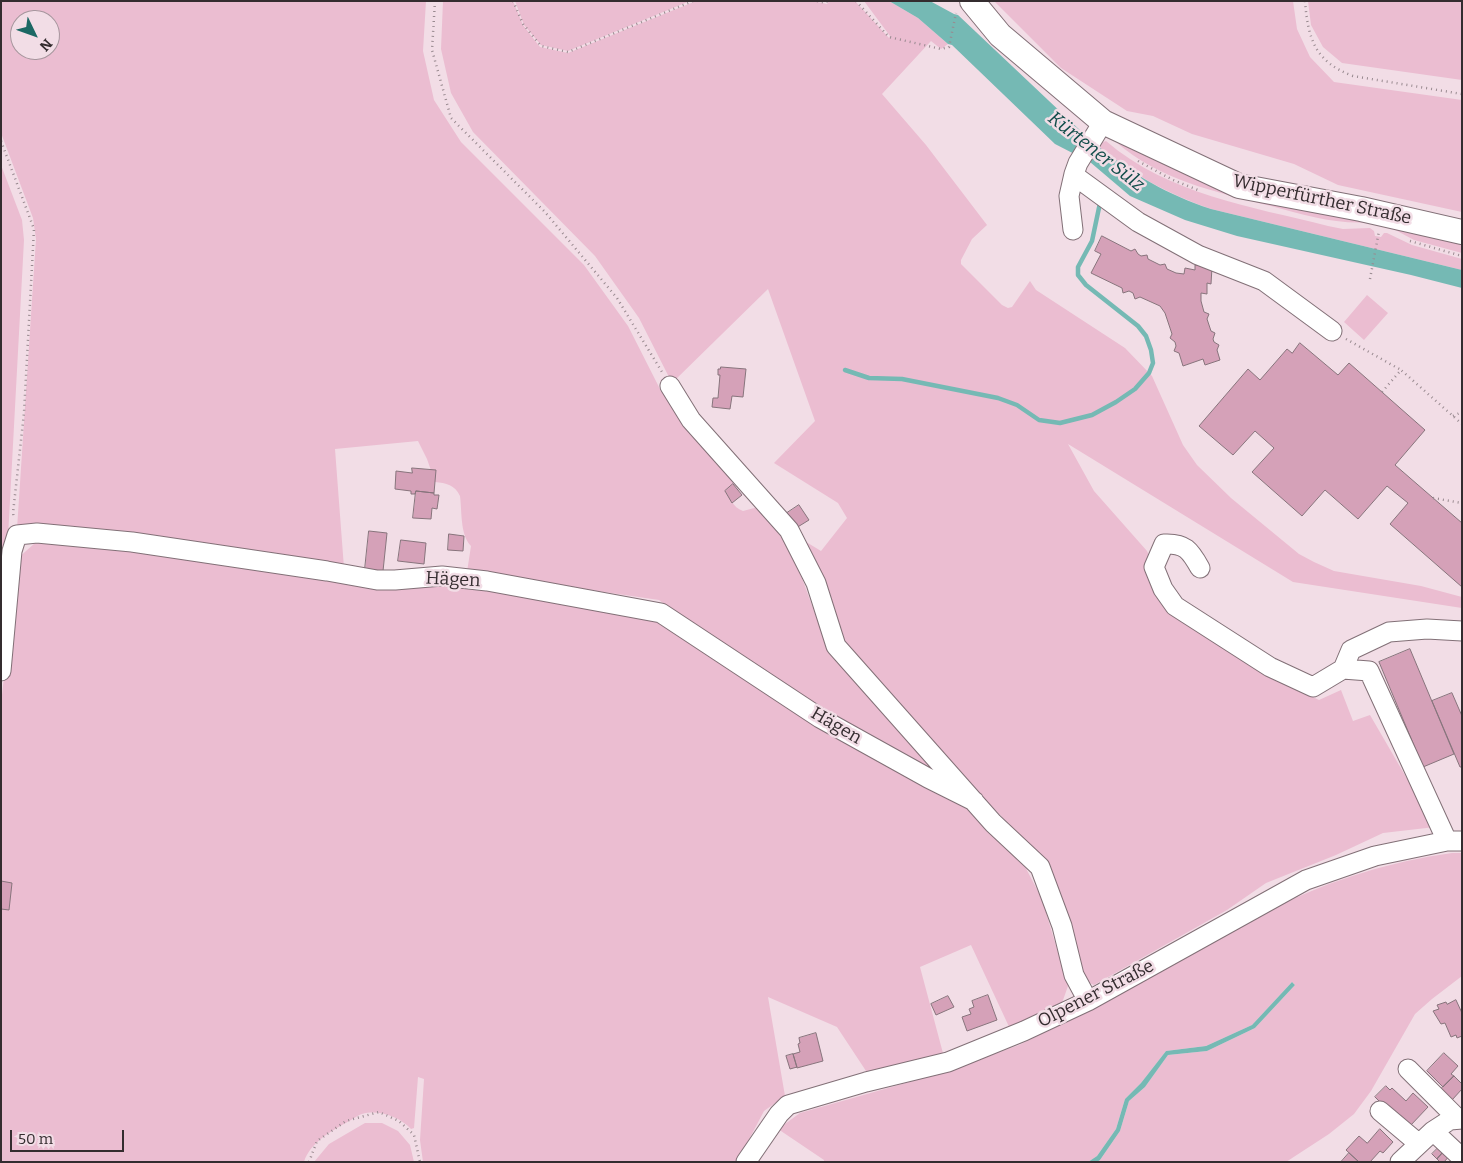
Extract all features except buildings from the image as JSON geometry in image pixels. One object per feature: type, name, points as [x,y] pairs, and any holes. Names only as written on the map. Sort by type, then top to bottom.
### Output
[{"type":"main road","name":"Wipperfürther Straße","points":[[964,7],[1000,35],[1100,127],[1239,186],[1361,208],[1462,232]]},
{"type":"street","points":[[1073,230],[1069,196],[1077,172],[1100,127]]},
{"type":"street","points":[[1077,172],[1138,222],[1198,255],[1264,281],[1332,331]]},
{"type":"street","name":"Hägen","points":[[670,386],[691,420],[789,530],[816,583],[836,646],[993,823],[1040,868],[1062,926],[1074,975],[1088,1002]]},
{"type":"street","name":"Hägen","points":[[17,534],[37,533],[132,542],[377,580],[442,576],[505,585],[661,613],[820,718],[928,778],[974,801]]},
{"type":"street","points":[[1,671],[12,551],[17,534]]},
{"type":"street","points":[[1200,568],[1194,557],[1177,543],[1164,544],[1154,567],[1163,589],[1175,606],[1270,667],[1313,687],[1343,669],[1369,671],[1454,841]]},
{"type":"street","points":[[1343,669],[1351,650],[1389,632],[1427,629],[1462,631]]},
{"type":"street","name":"Olpener Straße","points":[[746,1162],[778,1114],[788,1105],[866,1082],[948,1062],[1088,1002],[1306,880],[1375,856],[1454,841]]},
{"type":"street","points":[[1408,1069],[1460,1119]]},
{"type":"street","points":[[1380,1111],[1418,1143]]},
{"type":"street","points":[[1400,1162],[1433,1130],[1450,1120],[1460,1119]]},
{"type":"street","points":[[1433,1130],[1462,1158]]},
{"type":"path","points":[[435,1],[432,50],[450,118],[545,212],[617,298],[670,386]]},
{"type":"path","points":[[514,1],[523,24],[541,46],[568,52],[693,1]]},
{"type":"path","points":[[817,1],[826,3],[827,1]]},
{"type":"path","points":[[856,1],[889,37],[941,49],[950,47],[964,7]]},
{"type":"path","points":[[1304,1],[1307,28],[1318,51],[1326,61],[1338,70],[1353,76],[1462,94]]},
{"type":"path","points":[[1,140],[34,229],[24,413],[13,513],[17,534]]},
{"type":"path","points":[[1370,279],[1379,227]]},
{"type":"path","points":[[1332,331],[1401,370],[1462,424]]},
{"type":"path","points":[[1382,392],[1401,370]]},
{"type":"path","points":[[1454,416],[1462,412]]},
{"type":"path","points":[[1433,498],[1462,503]]},
{"type":"path","points":[[309,1162],[317,1141],[346,1121],[379,1112],[399,1121],[414,1135],[420,1162]]},
{"type":"shaded area","points":[[1,1],[426,1],[423,51],[434,100],[461,142],[584,265],[628,326],[661,391],[734,484],[725,491],[732,502],[743,511],[758,507],[786,544],[802,578],[830,655],[956,789],[756,672],[659,600],[467,572],[471,546],[463,529],[460,496],[456,489],[450,485],[435,482],[418,441],[335,449],[344,568],[17,529],[36,239],[33,218],[1,133]]},
{"type":"shaded area","points":[[443,1],[513,1],[523,25],[540,47],[568,53],[696,1],[813,1],[827,4],[829,1],[855,1],[889,38],[890,36],[864,1],[889,1],[918,18],[948,44],[941,49],[931,41],[882,94],[926,145],[987,225],[972,239],[961,260],[961,264],[1002,305],[1008,308],[1012,307],[1030,281],[1036,290],[1125,348],[1152,376],[1183,445],[1197,465],[1231,498],[1299,554],[1334,571],[1421,586],[1462,597],[1462,608],[1293,582],[1068,444],[1094,491],[1147,551],[1171,602],[1290,686],[1319,700],[1341,690],[1353,721],[1370,715],[1435,827],[1383,833],[1336,855],[1266,883],[1227,910],[1094,985],[1081,979],[1032,848],[853,662],[798,537],[821,551],[847,518],[838,503],[774,463],[815,421],[768,289],[672,383],[639,318],[595,256],[473,132],[451,93],[441,49]]},
{"type":"shaded area","points":[[515,1],[690,1],[568,51],[541,45],[524,25]]},
{"type":"shaded area","points":[[994,1],[1293,1],[1297,29],[1310,57],[1334,82],[1462,100],[1462,212],[1338,185],[1294,164],[1192,134],[1153,116],[1127,111],[1061,68]]},
{"type":"shaded area","points":[[1308,1],[1462,1],[1462,80],[1342,63],[1323,47],[1311,25]]},
{"type":"shaded area","points":[[1106,141],[1130,159],[1156,174],[1183,186],[1240,205],[1328,226],[1343,229],[1370,228],[1374,231],[1375,236],[1381,237],[1384,233],[1387,233],[1412,245],[1462,259],[1462,270],[1211,209],[1165,190],[1125,167],[1098,147]]},
{"type":"shaded area","points":[[1116,142],[1176,170],[1257,196],[1372,222],[1346,222],[1321,218],[1209,190],[1151,166]]},
{"type":"shaded area","points":[[1,165],[22,220],[24,240],[7,556],[1,605]]},
{"type":"shaded area","points":[[1386,225],[1462,242],[1462,253],[1414,240]]},
{"type":"shaded area","points":[[1367,295],[1388,313],[1364,340],[1344,322]]},
{"type":"shaded area","points":[[35,543],[100,548],[342,580],[453,583],[641,612],[981,815],[1020,857],[1042,899],[1068,986],[1062,1003],[1011,1031],[971,945],[920,967],[944,1057],[868,1074],[837,1027],[768,997],[785,1096],[764,1111],[735,1162],[423,1162],[420,1140],[424,1079],[418,1077],[414,1128],[411,1129],[401,1121],[382,1113],[362,1114],[322,1138],[311,1149],[304,1162],[1,1162],[1,704],[17,559]]},
{"type":"shaded area","points":[[1452,853],[1462,853],[1462,976],[1415,1014],[1371,1091],[1354,1114],[1329,1134],[1286,1162],[1097,1162],[1120,1131],[1129,1101],[1145,1087],[1168,1055],[1207,1051],[1255,1028],[1295,985],[1292,982],[1252,1025],[1206,1046],[1166,1051],[1141,1083],[1125,1099],[1116,1129],[1097,1156],[1088,1162],[824,1162],[824,1160],[778,1129],[800,1113],[948,1071],[1019,1045],[1092,1009],[1276,907],[1318,888],[1384,866]]},
{"type":"shaded area","points":[[365,1123],[382,1123],[398,1131],[410,1145],[414,1162],[314,1162],[329,1144]]},
{"type":"water","name":"Kürtener Sülz","points":[[889,1],[930,1],[958,15],[1084,134],[1100,144],[1099,147],[1152,183],[1180,197],[1211,209],[1462,270],[1462,288],[1237,236],[1185,220],[1130,196],[1090,162],[1055,144],[952,45],[948,44],[918,18]]},
{"type":"water","points":[[1292,982],[1295,985],[1255,1028],[1207,1051],[1168,1055],[1145,1087],[1129,1101],[1120,1131],[1100,1160],[1088,1162],[1097,1156],[1116,1129],[1125,1099],[1141,1083],[1166,1051],[1206,1046],[1252,1025]]},
{"type":"waterway","points":[[845,370],[869,378],[902,379],[998,398],[1017,405],[1039,420],[1060,423],[1092,415],[1116,402],[1135,389],[1149,373],[1153,363],[1146,336],[1138,326],[1086,285],[1078,275],[1078,267],[1092,241],[1100,203]]}]
